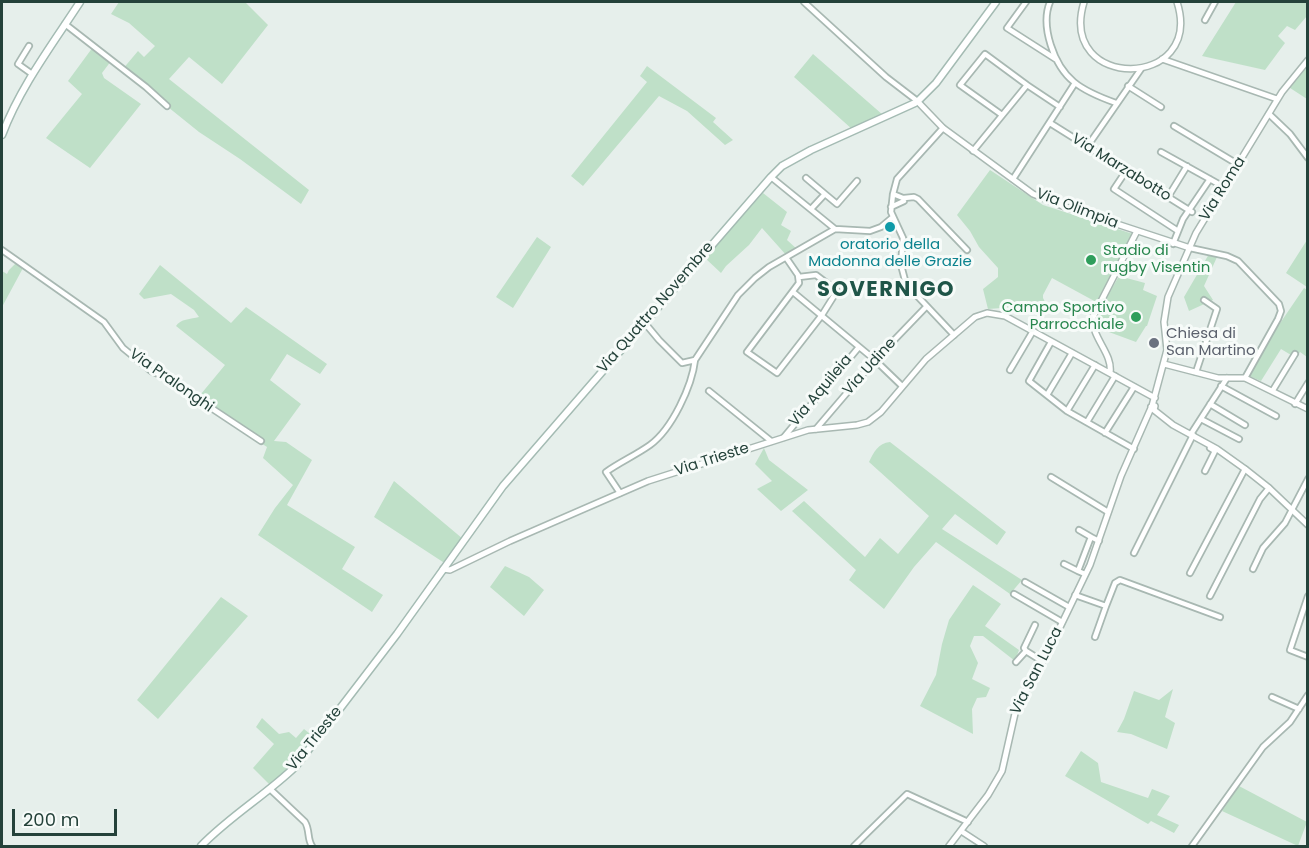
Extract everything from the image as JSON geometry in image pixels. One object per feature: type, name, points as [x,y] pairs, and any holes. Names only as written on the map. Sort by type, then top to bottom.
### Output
[{"type":"main road","points":[[2,135],[11,110],[80,2]]},
{"type":"main road","name":"Via Quattro Novembre","points":[[443,569],[503,486],[771,177],[782,166],[811,150],[917,102],[936,83],[996,2]]},
{"type":"main road","name":"Via Trieste","points":[[201,846],[217,830],[296,766],[443,569]]},
{"type":"street","name":"Via Olimpia","points":[[804,2],[886,77],[917,102],[943,128],[1033,194],[1190,248]]},
{"type":"street","points":[[1026,2],[1007,28],[1059,62]]},
{"type":"street","points":[[1050,2],[1047,10],[1050,42],[1062,68],[1075,83],[1116,103]]},
{"type":"street","points":[[1084,2],[1082,28],[1092,52],[1114,67],[1132,70],[1141,69],[1162,59],[1170,51],[1179,32],[1181,21],[1177,2]]},
{"type":"street","points":[[1205,20],[1215,2]]},
{"type":"street","points":[[65,24],[146,87],[166,106]]},
{"type":"street","points":[[29,46],[18,64],[33,74]]},
{"type":"street","points":[[1002,115],[960,86],[985,54],[1027,86],[1060,107]]},
{"type":"street","points":[[1162,59],[1277,99]]},
{"type":"street","name":"Via Roma","points":[[1154,408],[1154,399],[1167,350],[1165,312],[1168,297],[1201,224],[1239,165],[1277,99],[1289,81],[1306,64]]},
{"type":"street","points":[[1088,147],[1141,69]]},
{"type":"street","points":[[1013,179],[1075,83]]},
{"type":"street","points":[[973,151],[1027,86]]},
{"type":"street","points":[[1128,86],[1161,108]]},
{"type":"street","points":[[1269,114],[1290,134],[1308,158]]},
{"type":"street","name":"Via Marzabotto","points":[[1050,123],[1191,211]]},
{"type":"street","points":[[1174,126],[1239,165]]},
{"type":"street","points":[[943,128],[897,179],[891,207],[903,238],[901,265],[906,284],[954,335]]},
{"type":"street","points":[[1161,152],[1224,187]]},
{"type":"street","points":[[1167,197],[1187,166]]},
{"type":"street","points":[[1126,171],[1114,189],[1178,231]]},
{"type":"street","points":[[771,177],[835,230]]},
{"type":"street","points":[[806,178],[837,204],[857,181]]},
{"type":"street","points":[[1173,244],[1183,219],[1191,211],[1210,179]]},
{"type":"street","points":[[811,209],[825,194]]},
{"type":"street","points":[[893,194],[918,199],[967,249]]},
{"type":"street","points":[[891,207],[904,201],[904,198]]},
{"type":"street","points":[[620,493],[606,472],[650,445],[661,435],[691,380],[694,360],[743,289],[769,267],[835,230],[876,230],[893,217]]},
{"type":"street","points":[[1086,422],[1113,375],[1092,328],[1092,317],[1137,231]]},
{"type":"street","points":[[1190,248],[1227,256],[1238,261],[1279,304],[1281,311],[1278,319],[1245,378]]},
{"type":"street","name":"Via Pralonghi","points":[[2,250],[104,322],[118,343],[151,371],[163,376],[261,441]]},
{"type":"street","points":[[787,258],[799,277],[799,283],[747,352],[777,373],[822,315],[837,291],[816,275],[799,277]]},
{"type":"street","points":[[793,292],[859,346],[902,386]]},
{"type":"street","points":[[1197,372],[1217,309],[1204,300]]},
{"type":"street","name":"Via Udine","points":[[816,429],[875,360],[926,307]]},
{"type":"street","name":"Via Trieste","points":[[443,569],[448,570],[648,481],[784,437],[816,429],[868,422],[881,412],[926,359],[975,317],[987,313],[1005,316],[1033,332]]},
{"type":"street","points":[[645,322],[682,363],[694,360]]},
{"type":"street","points":[[1010,370],[1033,332],[1154,399]]},
{"type":"street","points":[[1051,342],[1029,381],[1067,411],[1134,449]]},
{"type":"street","name":"Via Aquileia","points":[[784,437],[859,346]]},
{"type":"street","points":[[1047,395],[1072,353]]},
{"type":"street","points":[[1273,390],[1295,354]]},
{"type":"street","points":[[1164,364],[1227,378],[1245,378],[1273,390],[1295,405],[1308,409]]},
{"type":"street","points":[[1067,411],[1095,365]]},
{"type":"street","points":[[1134,553],[1201,418],[1227,378]]},
{"type":"street","points":[[1295,405],[1308,383]]},
{"type":"street","points":[[1221,386],[1276,416]]},
{"type":"street","points":[[1105,433],[1134,387]]},
{"type":"street","points":[[709,391],[771,441]]},
{"type":"street","points":[[1142,391],[1156,391]]},
{"type":"street","points":[[1210,404],[1245,425]]},
{"type":"street","points":[[1154,408],[1171,424],[1217,449],[1245,469],[1308,525]]},
{"type":"street","name":"Via San Luca","points":[[949,846],[988,795],[1002,771],[1013,717],[1085,574],[1121,476],[1148,415],[1154,408]]},
{"type":"street","points":[[1201,418],[1239,439]]},
{"type":"street","points":[[1192,435],[1215,451],[1205,471]]},
{"type":"street","points":[[1190,573],[1245,469]]},
{"type":"street","points":[[1051,477],[1108,512]]},
{"type":"street","points":[[1253,569],[1263,548],[1285,523],[1308,478]]},
{"type":"street","points":[[1210,596],[1260,500],[1269,488]]},
{"type":"street","points":[[1078,530],[1099,541]]},
{"type":"street","points":[[1078,571],[1091,537]]},
{"type":"street","points":[[448,562],[459,564]]},
{"type":"street","points":[[1064,564],[1085,574]]},
{"type":"street","points":[[1095,637],[1115,583],[1120,580],[1220,617]]},
{"type":"street","points":[[1025,582],[1069,607]]},
{"type":"street","name":"Via San Luca","points":[[1014,594],[1062,621]]},
{"type":"street","points":[[1075,595],[1106,606]]},
{"type":"street","points":[[1308,596],[1290,650],[1308,657]]},
{"type":"street","points":[[1035,625],[1024,648],[1042,661]]},
{"type":"street","points":[[1016,662],[1026,651]]},
{"type":"street","points":[[1192,846],[1263,747],[1290,722],[1308,695]]},
{"type":"street","points":[[1272,697],[1299,709]]},
{"type":"street","points":[[270,789],[308,826],[309,842],[312,846]]},
{"type":"street","points":[[854,846],[906,794],[968,822]]},
{"type":"street","points":[[961,831],[984,846]]},
{"type":"green space","points":[[119,2],[245,2],[268,25],[222,84],[189,57],[169,79],[309,190],[301,204],[199,132],[122,70],[138,51],[144,57],[155,46],[129,23],[111,14]]},
{"type":"green space","points":[[1236,2],[1307,2],[1307,16],[1295,30],[1287,26],[1278,36],[1285,43],[1265,70],[1202,56]]},
{"type":"green space","points":[[93,47],[111,61],[102,73],[104,78],[141,104],[90,168],[46,138],[82,94],[68,81]]},
{"type":"green space","points":[[813,54],[883,115],[853,130],[794,77]]},
{"type":"green space","points":[[647,66],[716,118],[713,122],[733,140],[725,145],[687,111],[659,96],[583,186],[571,176],[647,82],[640,76]]},
{"type":"green space","points":[[1301,68],[1307,70],[1307,99],[1287,86]]},
{"type":"green space","points":[[990,170],[1043,205],[1133,234],[1098,303],[1052,278],[1043,295],[1045,302],[1043,305],[988,309],[983,289],[998,277],[998,268],[979,247],[957,215]]},
{"type":"green space","points":[[763,193],[787,212],[781,225],[791,231],[787,240],[798,250],[787,256],[762,228],[749,245],[721,273],[705,258]]},
{"type":"green space","points":[[537,237],[551,247],[513,308],[496,297]]},
{"type":"green space","points":[[1307,240],[1307,287],[1286,273]]},
{"type":"green space","points":[[1209,254],[1217,257],[1204,286],[1213,300],[1189,311],[1184,297]]},
{"type":"green space","points":[[16,263],[23,268],[2,307],[2,271],[7,274]]},
{"type":"green space","points":[[160,265],[231,323],[246,307],[327,364],[320,374],[287,354],[270,380],[301,404],[274,441],[286,442],[312,460],[287,505],[355,547],[342,569],[383,595],[372,612],[258,535],[293,485],[263,458],[267,447],[196,400],[225,365],[176,326],[183,321],[199,317],[194,310],[171,294],[144,299],[139,294]]},
{"type":"green space","points":[[1119,276],[1145,283],[1143,290],[1157,296],[1147,326],[1136,342],[1098,328],[1097,322],[1101,309]]},
{"type":"green space","points":[[1304,288],[1307,290],[1307,357],[1300,352],[1296,358],[1281,349],[1261,381],[1249,376],[1272,335]]},
{"type":"green space","points":[[890,442],[1006,532],[997,545],[955,514],[942,529],[1022,580],[1010,594],[936,542],[914,567],[884,609],[849,580],[856,570],[792,511],[804,501],[865,557],[880,538],[898,554],[929,516],[869,462],[879,446]]},
{"type":"green space","points":[[764,448],[769,460],[808,490],[781,511],[757,489],[772,481],[755,464]]},
{"type":"green space","points":[[394,481],[463,539],[446,564],[374,517]]},
{"type":"green space","points":[[505,566],[529,577],[544,590],[524,616],[490,587]]},
{"type":"green space","points":[[973,585],[1001,604],[985,626],[1019,650],[1015,661],[983,636],[974,636],[970,646],[978,663],[972,679],[990,688],[986,697],[977,698],[972,709],[973,734],[920,706],[936,675],[949,620]]},
{"type":"green space","points":[[221,597],[248,616],[158,719],[137,700]]},
{"type":"green space","points":[[1173,689],[1165,717],[1175,723],[1167,749],[1131,734],[1117,732],[1134,691],[1159,700]]},
{"type":"green space","points":[[262,718],[279,734],[289,732],[296,738],[304,729],[315,738],[289,771],[271,786],[253,768],[274,744],[256,727]]},
{"type":"green space","points":[[1081,751],[1098,763],[1101,782],[1148,798],[1152,789],[1170,796],[1157,815],[1179,825],[1174,833],[1151,821],[1148,824],[1065,776]]},
{"type":"green space","points":[[1239,786],[1307,822],[1298,846],[1222,811]]},
{"type":"place","name":"oratorio della Madonna delle Grazie","points":[[890,227]]},
{"type":"place","name":"Stadio di rugby Visentin","points":[[1091,260]]},
{"type":"place","name":"Campo Sportivo Parrocchiale","points":[[1136,317]]},
{"type":"place","name":"Chiesa di San Martino","points":[[1154,343]]},
{"type":"district","name":"SOVERNIGO","points":[[886,291]]}]
